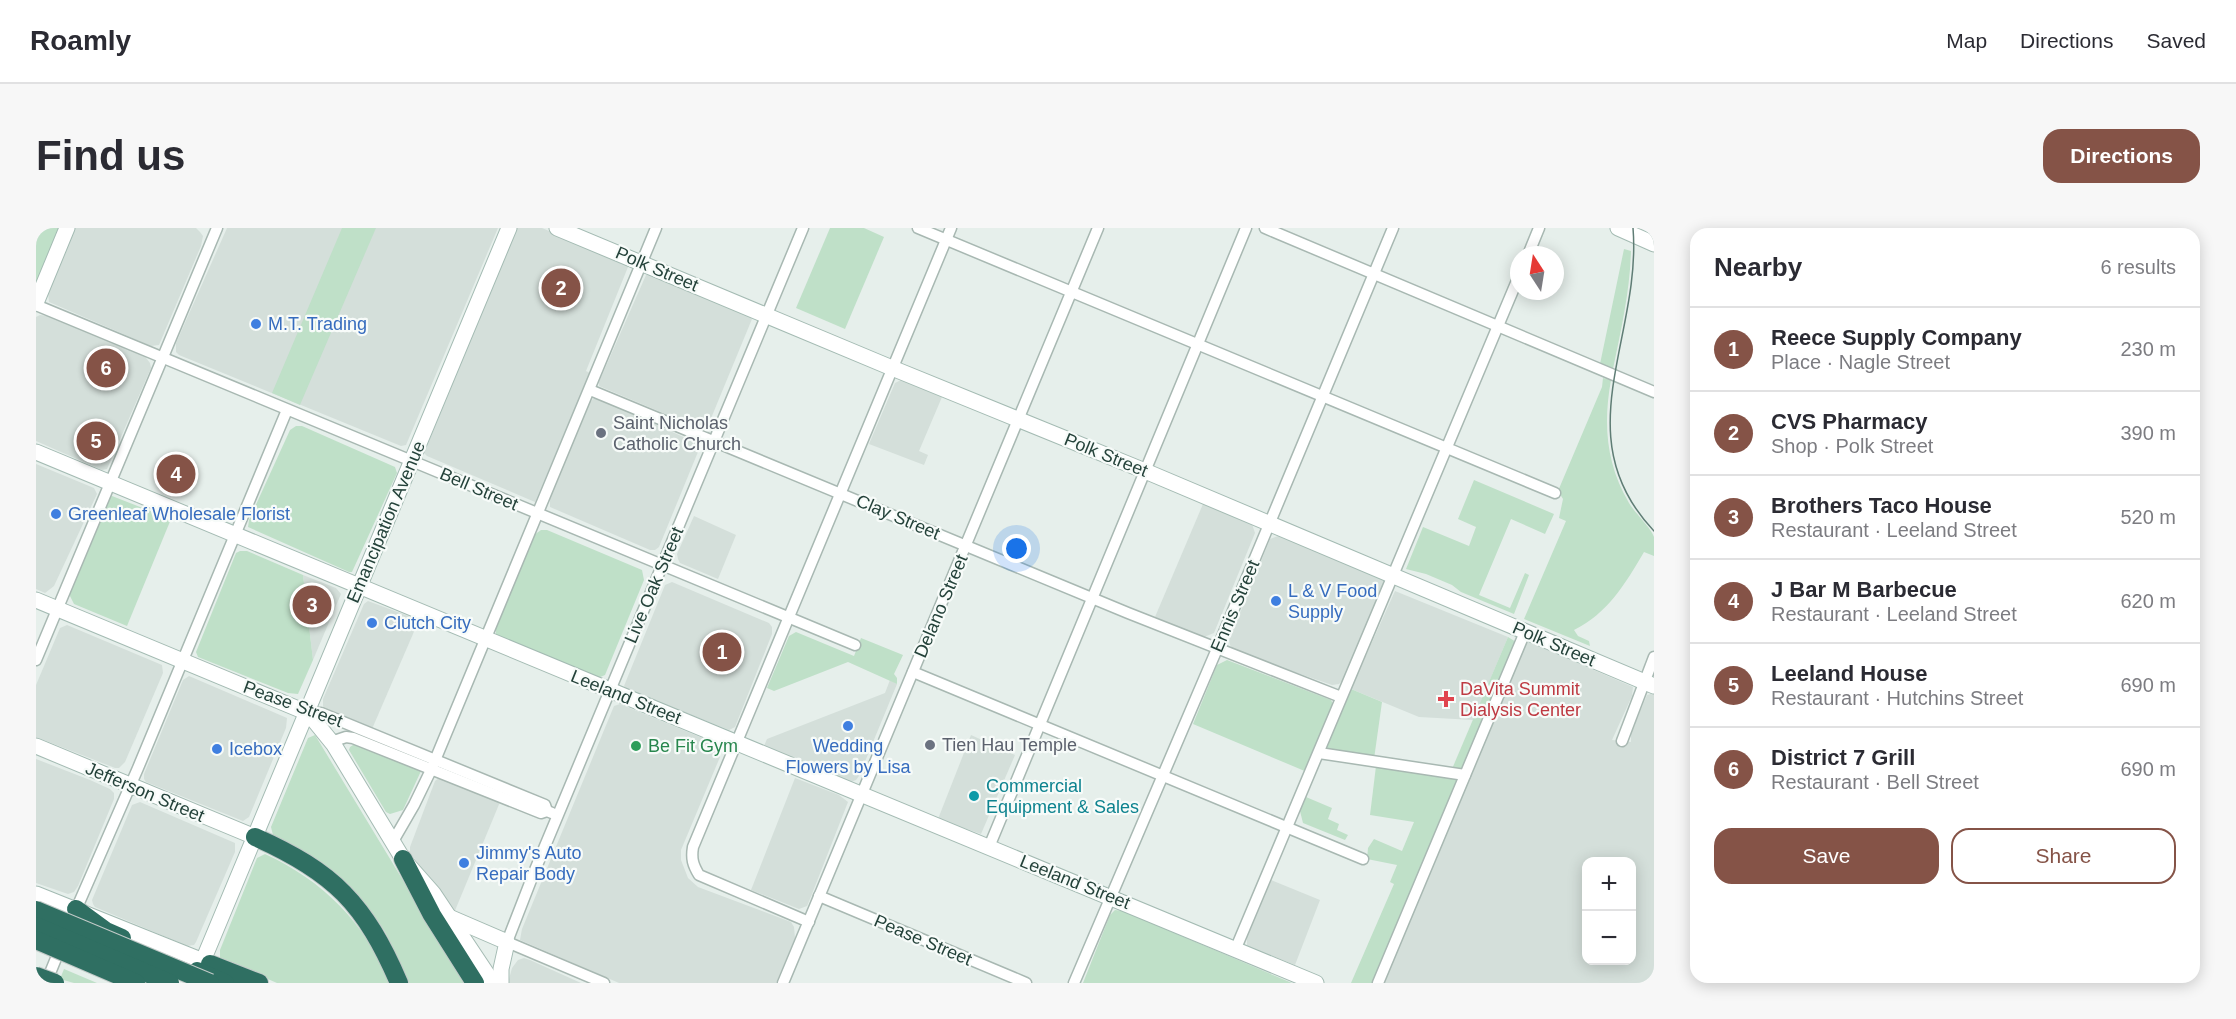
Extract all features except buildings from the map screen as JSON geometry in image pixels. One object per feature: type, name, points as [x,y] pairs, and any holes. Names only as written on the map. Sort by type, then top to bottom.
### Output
[{"type":"highway","points":[[255,837],[288,852],[332,881],[350,899],[367,920],[386,952],[399,983]]},
{"type":"highway","points":[[403,859],[432,915],[475,983]]},
{"type":"highway","points":[[76,909],[106,931],[201,975],[259,983]]},
{"type":"highway","points":[[36,910],[225,983]]},
{"type":"highway","points":[[36,926],[170,983]]},
{"type":"highway","points":[[36,940],[134,983],[145,958],[151,954],[158,954]]},
{"type":"highway","points":[[36,976],[55,983]]},
{"type":"main road","points":[[36,304],[67,228]]},
{"type":"main road","name":"Emancipation Avenue","points":[[201,975],[255,837],[509,228]]},
{"type":"main road","name":"Polk Street","points":[[557,228],[1145,471],[1649,684]]},
{"type":"main road","points":[[1618,228],[1654,243]]},
{"type":"main road","name":"Leeland Street","points":[[36,452],[1316,983]]},
{"type":"main road","name":"Pease Street","points":[[36,600],[308,713]]},
{"type":"main road","points":[[308,713],[332,742],[392,843],[433,893],[493,983]]},
{"type":"main road","name":"Jefferson Street","points":[[36,746],[255,837]]},
{"type":"main road","points":[[36,894],[76,909],[201,975]]},
{"type":"main road","points":[[449,917],[507,942],[501,969],[501,983]]},
{"type":"street","points":[[392,843],[433,765],[656,228]]},
{"type":"street","name":"Live Oak Street","points":[[507,942],[803,228]]},
{"type":"street","points":[[918,228],[1555,494]]},
{"type":"street","points":[[809,922],[699,874],[691,856],[735,743],[842,494],[951,228]]},
{"type":"street","name":"Delano Street","points":[[783,983],[1098,228]]},
{"type":"street","points":[[989,847],[1246,228]]},
{"type":"street","points":[[1265,228],[1654,392]]},
{"type":"street","name":"Ennis Street","points":[[1074,983],[1394,228]]},
{"type":"street","points":[[1532,246],[1539,228]]},
{"type":"street","points":[[36,660],[214,229]]},
{"type":"street","points":[[1236,948],[1510,298]]},
{"type":"street","name":"Bell Street","points":[[36,304],[855,645]]},
{"type":"street","name":"Clay Street","points":[[590,390],[1092,598],[1341,697]]},
{"type":"street","points":[[46,983],[288,410]]},
{"type":"street","points":[[1378,983],[1526,632]]},
{"type":"street","points":[[1622,741],[1649,684],[1654,657]]},
{"type":"street","points":[[913,672],[1364,859]]},
{"type":"street","name":"Pease Street","points":[[308,713],[321,713],[433,765]]},
{"type":"street","name":"Pease Street","points":[[332,742],[346,737],[353,738],[545,805],[547,811],[558,816]]},
{"type":"street","points":[[1319,753],[1465,775]]},
{"type":"street","name":"Pease Street","points":[[819,896],[1026,983]]},
{"type":"street","points":[[507,942],[604,983]]},
{"type":"shaded area","points":[[75,228],[196,228],[203,236],[201,246],[159,345],[151,346],[49,302],[48,293]]},
{"type":"shaded area","points":[[227,228],[498,228],[406,445],[401,446],[176,352],[176,343]]},
{"type":"shaded area","points":[[517,228],[542,228],[627,264],[628,267],[586,371],[590,373],[535,502],[424,453]]},
{"type":"shaded area","points":[[646,275],[652,275],[749,315],[752,319],[707,428],[701,429],[599,386]]},
{"type":"shaded area","points":[[48,316],[143,354],[150,363],[151,368],[107,469],[102,470],[36,441],[36,317]]},
{"type":"shaded area","points":[[901,380],[942,397],[919,451],[928,455],[924,465],[869,444],[895,383]]},
{"type":"shaded area","points":[[593,399],[599,399],[699,444],[700,447],[659,547],[655,550],[650,550],[550,507],[550,496]]},
{"type":"shaded area","points":[[36,464],[94,488],[97,494],[54,586],[45,593],[36,589]]},
{"type":"shaded area","points":[[1203,504],[1252,524],[1255,533],[1214,633],[1204,637],[1155,617]]},
{"type":"shaded area","points":[[694,516],[736,535],[718,579],[680,563],[678,559],[677,554]]},
{"type":"shaded area","points":[[1278,536],[1382,578],[1384,581],[1385,586],[1382,593],[1343,680],[1339,684],[1332,685],[1234,651],[1230,645],[1229,640],[1270,539]]},
{"type":"shaded area","points":[[303,575],[336,588],[341,594],[313,660]]},
{"type":"shaded area","points":[[672,582],[769,623],[772,627],[772,634],[735,727],[729,730],[626,689],[624,686],[665,585]]},
{"type":"shaded area","points":[[1395,591],[1508,637],[1473,720],[1419,717],[1351,689]]},
{"type":"shaded area","points":[[368,601],[419,620],[372,729],[324,709],[323,706],[323,699],[364,604]]},
{"type":"shaded area","points":[[67,625],[162,665],[163,673],[125,762],[119,768],[36,737],[36,685],[60,628]]},
{"type":"shaded area","points":[[1529,642],[1633,687],[1632,696],[1612,740],[1631,742],[1631,733],[1647,695],[1654,693],[1654,983],[1382,983],[1526,644]]},
{"type":"shaded area","points":[[189,676],[287,718],[286,728],[249,817],[243,821],[146,782],[144,779],[144,774],[183,680]]},
{"type":"shaded area","points":[[890,680],[897,684],[856,780],[851,782],[840,779],[764,746],[767,739],[885,693]]},
{"type":"shaded area","points":[[620,704],[717,744],[719,747],[720,757],[681,850],[681,860],[688,878],[698,887],[791,922],[795,938],[776,983],[619,983],[520,940],[522,929],[614,706]]},
{"type":"shaded area","points":[[971,735],[1015,755],[981,834],[938,819]]},
{"type":"shaded area","points":[[36,759],[90,780],[114,793],[114,799],[78,886],[74,892],[68,894],[36,883]]},
{"type":"shaded area","points":[[439,778],[500,802],[454,913],[449,910],[410,852],[435,781]]},
{"type":"shaded area","points":[[795,778],[839,795],[848,802],[807,906],[799,909],[751,890]]},
{"type":"shaded area","points":[[140,802],[235,843],[235,852],[194,945],[187,946],[95,907],[93,904],[92,900],[132,805]]},
{"type":"shaded area","points":[[1271,880],[1320,900],[1295,965],[1247,946],[1247,935]]},
{"type":"shaded area","points":[[524,958],[581,983],[508,983],[512,968],[518,960]]},
{"type":"green space","points":[[36,228],[60,228],[36,285]]},
{"type":"green space","points":[[342,228],[376,228],[300,405],[272,393]]},
{"type":"green space","points":[[830,228],[864,228],[884,237],[845,329],[796,308]]},
{"type":"green space","points":[[1624,249],[1631,251],[1629,281],[1613,369],[1600,364]]},
{"type":"green space","points":[[1603,378],[1611,380],[1607,428],[1615,474],[1629,503],[1653,534],[1654,556],[1644,552],[1615,597],[1596,615],[1574,630],[1578,636],[1589,641],[1590,646],[1524,619],[1566,521],[1559,518],[1563,499],[1558,491],[1602,387]]},
{"type":"green space","points":[[296,426],[302,426],[395,467],[397,473],[352,572],[248,527],[249,520],[290,430]]},
{"type":"green space","points":[[1474,480],[1554,514],[1545,534],[1511,519],[1479,595],[1510,608],[1525,573],[1529,575],[1514,614],[1461,592],[1452,585],[1426,574],[1406,569],[1423,527],[1469,546],[1476,527],[1458,519]]},
{"type":"green space","points":[[112,496],[171,519],[127,626],[74,604],[69,594],[109,497]]},
{"type":"green space","points":[[541,530],[547,530],[642,570],[644,580],[605,675],[598,678],[496,635],[496,627],[534,535]]},
{"type":"green space","points":[[247,551],[303,575],[313,660],[298,694],[288,693],[198,657],[196,652],[236,553]]},
{"type":"green space","points":[[796,632],[854,656],[861,638],[903,655],[894,674],[897,684],[848,662],[774,691],[767,688],[789,636]]},
{"type":"green space","points":[[1508,637],[1516,642],[1461,770],[1452,769]]},
{"type":"green space","points":[[1227,660],[1331,700],[1332,710],[1307,772],[1193,724],[1217,665]]},
{"type":"green space","points":[[1351,689],[1382,702],[1374,759],[1328,750],[1327,747]]},
{"type":"green space","points":[[315,735],[421,910],[470,983],[407,983],[388,938],[371,913],[346,887],[316,862],[273,835],[271,827],[308,738]]},
{"type":"green space","points":[[356,743],[421,771],[403,810],[390,814],[386,812],[349,750]]},
{"type":"green space","points":[[1376,766],[1455,778],[1457,782],[1373,983],[1351,983],[1394,884],[1390,882],[1397,865],[1367,859],[1368,848],[1374,839],[1402,851],[1414,822],[1370,815]]},
{"type":"green space","points":[[1306,797],[1332,808],[1328,819],[1339,824],[1337,830],[1348,835],[1345,840],[1303,823],[1300,811]]},
{"type":"green space","points":[[265,854],[305,877],[340,906],[368,941],[389,983],[277,983],[220,958],[220,950],[257,858]]},
{"type":"green space","points":[[1115,910],[1123,911],[1292,983],[1083,983],[1110,915]]},
{"type":"green space","points":[[64,969],[97,983],[74,983],[60,979]]},
{"type":"tram line","points":[[1633,228],[1633,269],[1613,385],[1610,422],[1614,459],[1628,495],[1654,531]]},
{"type":"place","name":"CVS Pharmacy","points":[[561,288]]},
{"type":"place","name":"M.T. Trading","points":[[256,324]]},
{"type":"place","name":"District 7 Grill","points":[[106,368]]},
{"type":"place","name":"Saint Nicholas Catholic Church","points":[[601,433]]},
{"type":"place","name":"Leeland House","points":[[96,441]]},
{"type":"place","name":"J Bar M Barbecue","points":[[176,474]]},
{"type":"place","name":"Greenleaf Wholesale Florist","points":[[56,514]]},
{"type":"place","name":"L & V Food Supply","points":[[1276,601]]},
{"type":"place","name":"Brothers Taco House","points":[[312,605]]},
{"type":"place","name":"Clutch City","points":[[372,623]]},
{"type":"place","name":"Reece Supply Company","points":[[722,652]]},
{"type":"place","name":"DaVita Summit Dialysis Center","points":[[1446,699]]},
{"type":"place","name":"Wedding Flowers by Lisa","points":[[848,726]]},
{"type":"place","name":"Tien Hau Temple","points":[[930,745]]},
{"type":"place","name":"Be Fit Gym","points":[[636,746]]},
{"type":"place","name":"Icebox","points":[[217,749]]},
{"type":"place","name":"Commercial Equipment & Sales","points":[[974,796]]},
{"type":"place","name":"Jimmy's Auto Repair Body","points":[[464,863]]}]
